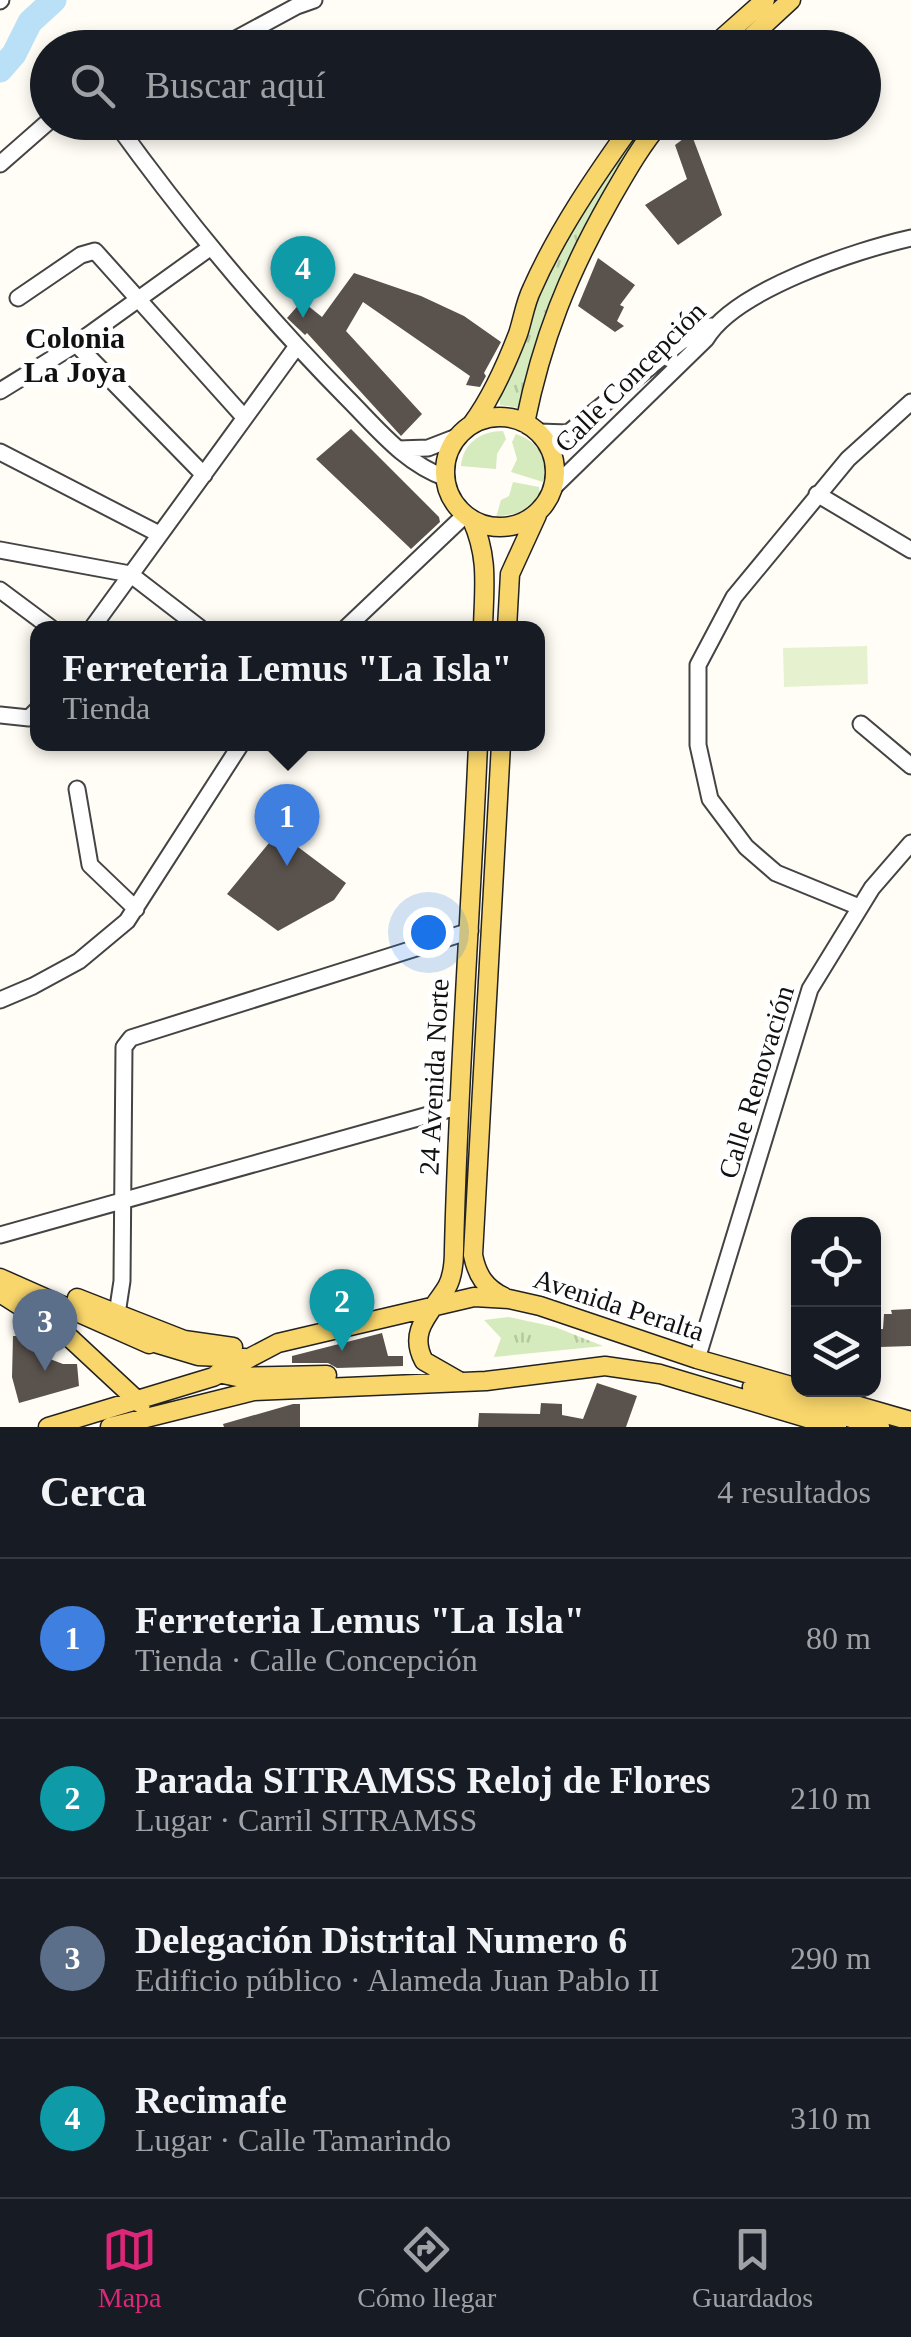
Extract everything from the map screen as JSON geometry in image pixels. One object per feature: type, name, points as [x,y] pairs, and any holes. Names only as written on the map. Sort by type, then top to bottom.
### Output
[{"type":"main road","points":[[732,30],[765,0]]},
{"type":"main road","points":[[758,30],[791,0]]},
{"type":"main road","points":[[482,621],[486,562],[469,517],[453,500],[446,478],[448,456],[486,407],[517,335],[530,292],[551,251],[621,140]]},
{"type":"main road","points":[[532,428],[540,352],[570,273],[621,180],[649,140]]},
{"type":"main road","points":[[465,430],[498,417],[532,428],[553,454],[553,488],[510,574],[507,621]]},
{"type":"main road","points":[[469,517],[493,526],[510,526],[539,512]]},
{"type":"main road","name":"24 Avenida Norte","points":[[427,1312],[446,1288],[454,1260],[457,1107],[478,751]]},
{"type":"main road","name":"24 Avenida Norte","points":[[501,751],[473,1255],[480,1278],[488,1288],[509,1299]]},
{"type":"main road","points":[[0,1266],[201,1344],[240,1347],[278,1343]]},
{"type":"main road","points":[[0,1278],[138,1338],[188,1365],[221,1374],[259,1378],[439,1372],[596,1356],[696,1364]]},
{"type":"main road","points":[[0,1293],[69,1337],[137,1401],[159,1414]]},
{"type":"main road","name":"Avenida Peralta","points":[[48,1427],[221,1374],[278,1343],[427,1312],[474,1297],[509,1299],[570,1316],[696,1364],[791,1387]]},
{"type":"main road","points":[[138,1338],[198,1356],[250,1357],[427,1312],[518,1310],[696,1364],[880,1427]]},
{"type":"main road","points":[[427,1312],[418,1340],[420,1353],[439,1372],[460,1382]]},
{"type":"main road","name":"Avenida Peralta","points":[[110,1427],[254,1391],[460,1382],[587,1366],[660,1374],[838,1427]]},
{"type":"main road","name":"Avenida Peralta","points":[[828,1397],[911,1421]]},
{"type":"street","points":[[251,30],[314,0]]},
{"type":"street","points":[[0,164],[30,138]]},
{"type":"street","points":[[128,140],[168,196],[296,346],[410,461],[446,478]]},
{"type":"street","name":"Calle Concepción","points":[[553,488],[706,339],[715,324],[748,302],[829,262],[911,238]]},
{"type":"street","points":[[0,391],[76,344],[211,247]]},
{"type":"street","points":[[18,298],[82,254],[95,252],[243,416]]},
{"type":"street","points":[[532,428],[568,433],[682,341],[715,324]]},
{"type":"street","points":[[76,344],[204,474]]},
{"type":"street","points":[[97,621],[296,346]]},
{"type":"street","points":[[859,907],[776,873],[746,847],[710,799],[698,746],[698,665],[734,597],[817,494],[848,459],[911,402]]},
{"type":"street","points":[[398,449],[428,448],[465,430]]},
{"type":"street","points":[[0,452],[158,534]]},
{"type":"street","points":[[817,494],[911,550]]},
{"type":"street","points":[[354,621],[469,517]]},
{"type":"street","points":[[0,550],[130,574],[191,621]]},
{"type":"street","points":[[0,590],[42,621]]},
{"type":"street","points":[[0,716],[30,714]]},
{"type":"street","points":[[861,724],[911,766]]},
{"type":"street","points":[[0,1000],[34,986],[104,943],[136,909],[237,751]]},
{"type":"street","points":[[77,789],[90,865],[136,909]]},
{"type":"street","name":"Calle Renovación","points":[[696,1364],[805,1001],[859,907],[911,844]]},
{"type":"street","points":[[117,1314],[122,1281],[124,1047],[131,1038],[470,931]]},
{"type":"street","points":[[0,1234],[457,1107]]},
{"type":"green space","points":[[631,140],[641,140],[583,233],[553,294],[519,408],[500,405],[500,394],[550,264],[605,173]]},
{"type":"green space","points":[[503,431],[506,439],[497,454],[496,469],[461,466],[465,451],[474,440]]},
{"type":"green space","points":[[516,434],[540,452],[543,482],[511,472],[517,459],[512,442]]},
{"type":"green space","points":[[513,482],[539,487],[540,496],[524,512],[496,517],[501,500],[509,496]]},
{"type":"green space","points":[[867,646],[868,684],[784,687],[783,648]]},
{"type":"green space","points":[[509,1317],[555,1327],[603,1346],[494,1357],[501,1338],[484,1320]]},
{"type":"building","points":[[682,140],[694,140],[722,215],[678,245],[645,205],[687,179],[675,145]]},
{"type":"building","points":[[598,258],[635,285],[620,305],[624,307],[617,321],[624,326],[615,332],[578,306]]},
{"type":"building","points":[[354,273],[464,316],[501,342],[480,387],[466,385],[470,376],[363,302],[346,331],[422,414],[401,436],[307,333],[287,318],[302,301],[322,317]]},
{"type":"building","points":[[351,429],[439,517],[440,522],[411,549],[316,459]]},
{"type":"building","points":[[278,832],[346,883],[334,900],[278,931],[227,894]]},
{"type":"building","points":[[911,1309],[911,1346],[881,1347],[884,1314],[892,1314],[891,1310]]},
{"type":"building","points":[[382,1333],[388,1356],[403,1356],[403,1366],[337,1368],[328,1363],[292,1363],[292,1356]]},
{"type":"building","points":[[35,1335],[42,1352],[50,1359],[77,1364],[79,1386],[19,1403],[12,1377],[13,1336]]},
{"type":"building","points":[[597,1383],[637,1396],[626,1427],[478,1427],[479,1413],[540,1414],[541,1403],[562,1404],[562,1415],[583,1419]]},
{"type":"building","points":[[300,1404],[300,1427],[223,1424]]},
{"type":"waterway","points":[[0,70],[14,54],[30,22],[54,0]]},
{"type":"place","name":"Recimafe","points":[[303,318]]},
{"type":"place","name":"Ferreteria Lemus \"La Isla\"","points":[[287,866]]},
{"type":"place","name":"Parada SITRAMSS Reloj de Flores","points":[[342,1351]]},
{"type":"place","name":"Delegación Distrital Numero 6","points":[[45,1371]]},
{"type":"district","name":"Colonia La Joya","points":[[75,354]]}]
